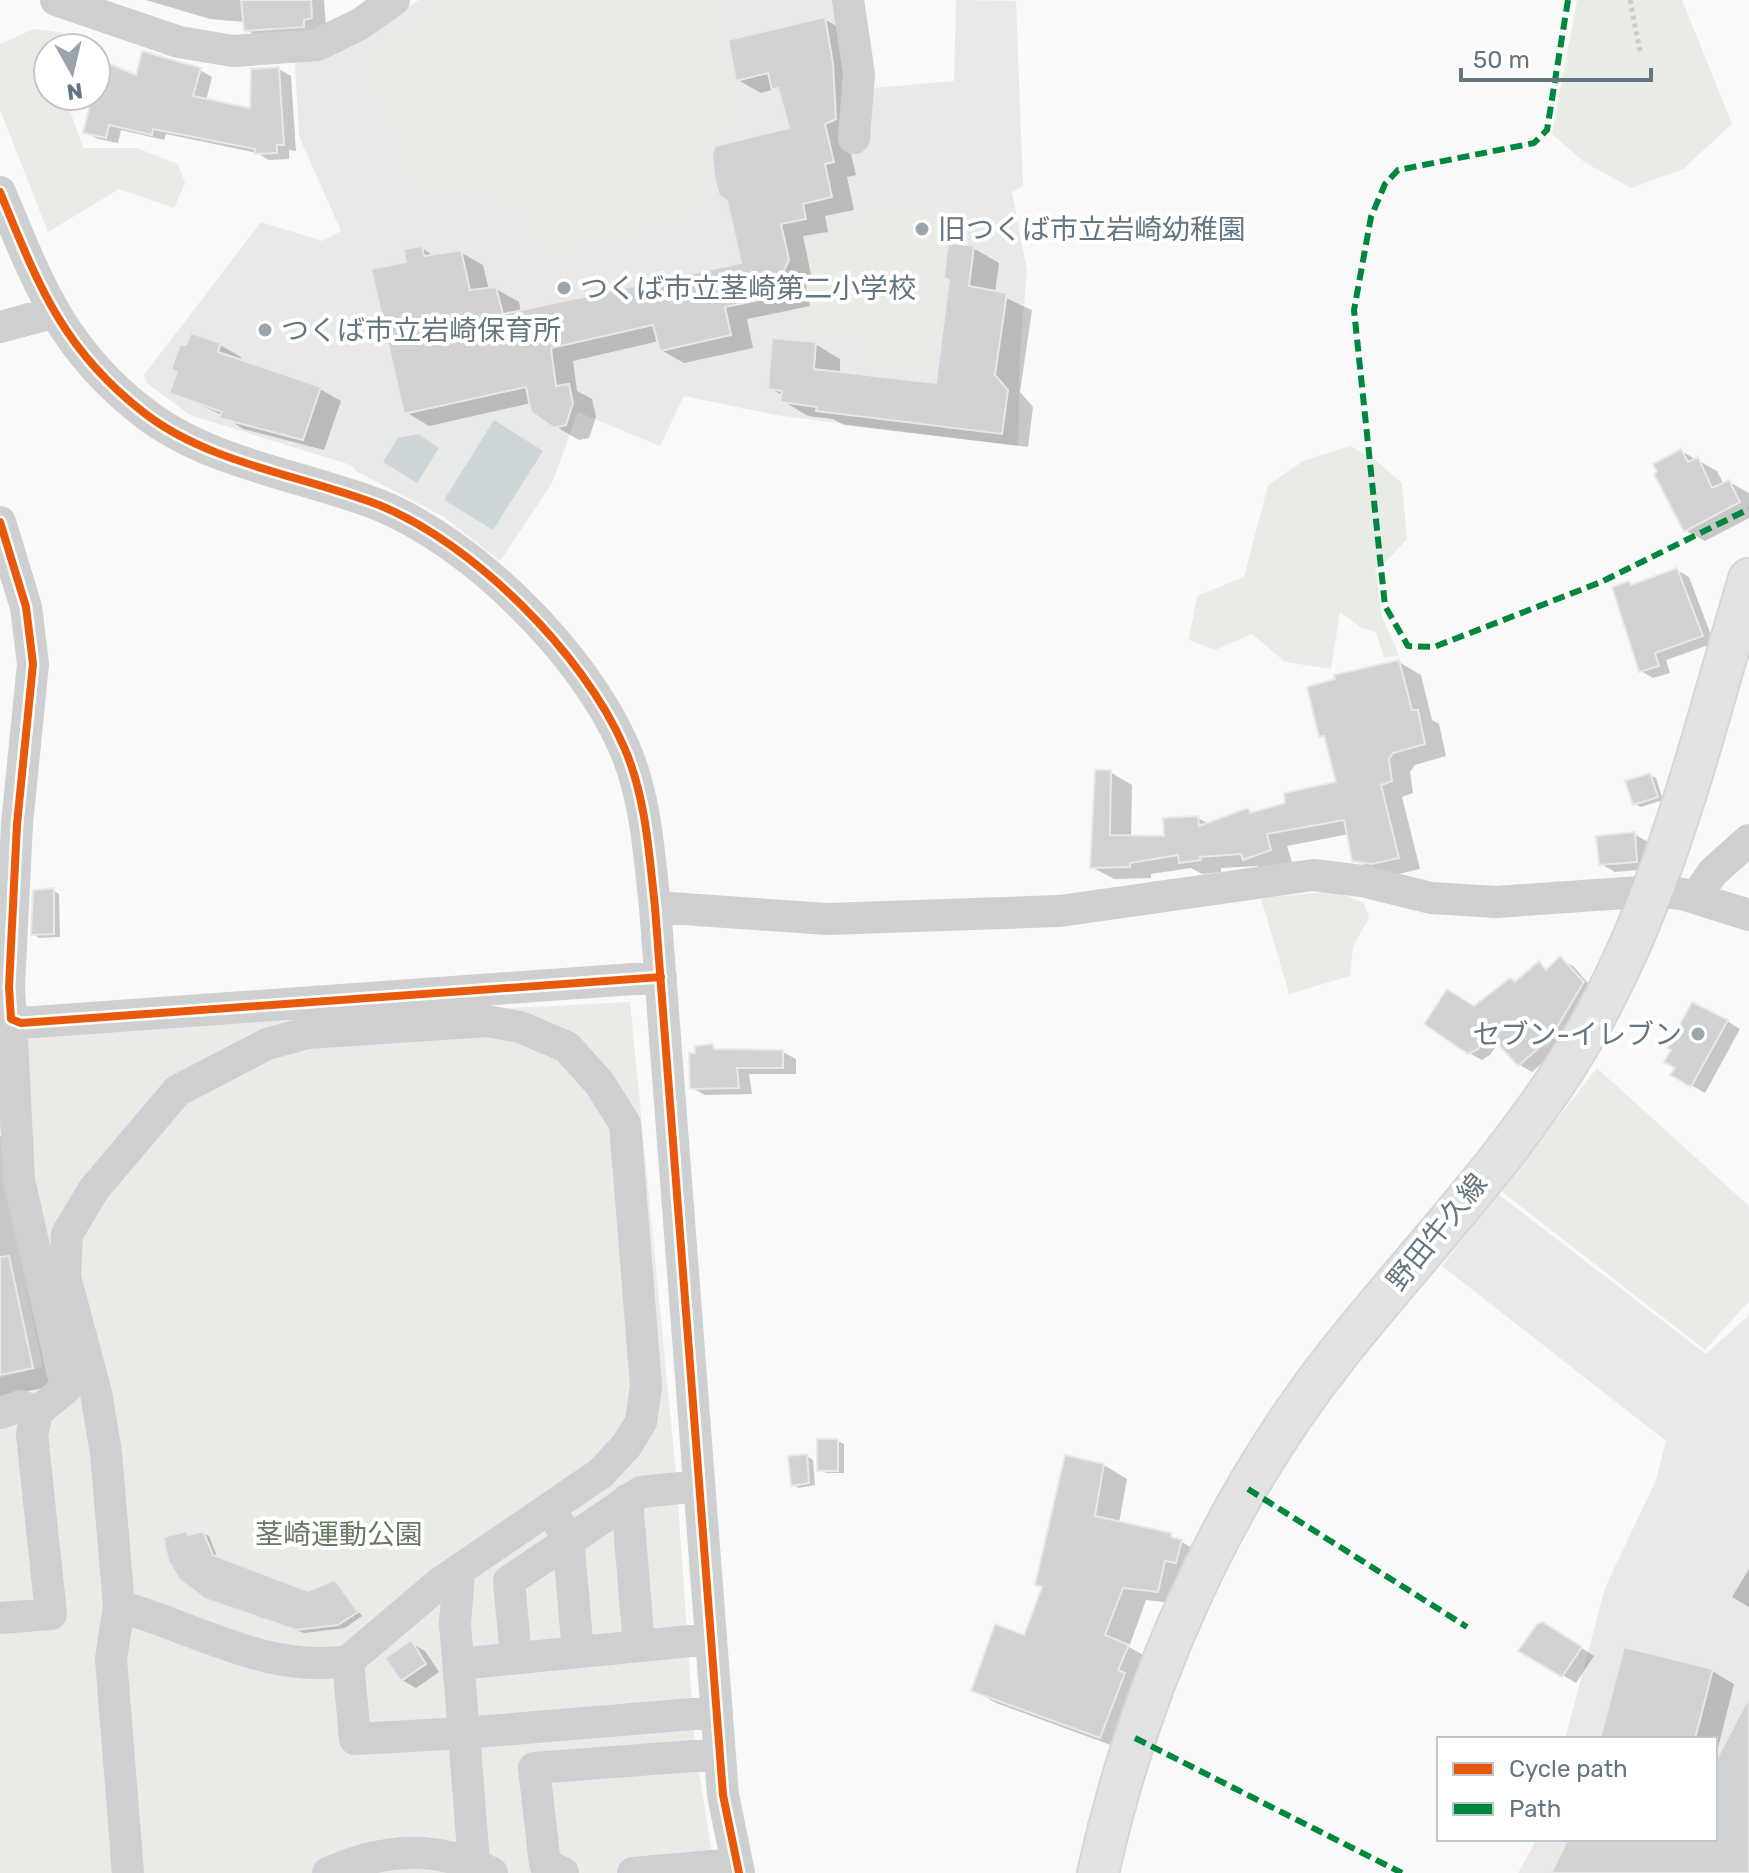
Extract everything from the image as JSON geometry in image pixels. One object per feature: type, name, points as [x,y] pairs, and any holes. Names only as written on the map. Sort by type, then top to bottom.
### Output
[{"type":"main road","name":"野田牛久線","points":[[1098,1873],[1125,1769],[1164,1661],[1189,1602],[1272,1447],[1334,1358],[1532,1114],[1577,1048],[1636,933],[1654,891],[1749,579]]},
{"type":"street","points":[[56,0],[179,42],[233,51],[317,45],[360,24],[394,0]]},
{"type":"street","points":[[848,0],[859,74],[854,138]]},
{"type":"street","points":[[0,192],[52,313],[106,380],[177,435],[382,506],[443,542],[536,619],[597,695],[624,747],[638,789],[655,907],[720,1754],[737,1868],[633,1873]]},
{"type":"street","points":[[0,327],[52,313]]},
{"type":"street","points":[[0,522],[26,607],[33,664],[5,987],[11,1019],[19,1180],[66,1388],[37,1412],[32,1435],[51,1614],[0,1618]]},
{"type":"street","points":[[1695,898],[1713,872],[1749,840]]},
{"type":"street","points":[[655,907],[827,919],[1060,911],[1313,875],[1362,881],[1431,898],[1496,902],[1654,891],[1695,898],[1749,915]]},
{"type":"street","points":[[11,1019],[21,1023],[661,977]]},
{"type":"street","points":[[119,1606],[215,1641],[296,1662],[320,1666],[348,1661],[459,1571],[601,1473],[627,1445],[641,1422],[646,1386],[625,1124],[600,1084],[567,1047],[520,1027],[487,1021],[307,1033],[267,1044],[177,1091],[94,1189],[67,1234],[65,1277],[96,1393],[106,1453],[119,1606],[111,1659],[128,1873]]},
{"type":"street","points":[[0,1413],[21,1406],[37,1412]]},
{"type":"street","points":[[516,1658],[509,1581],[568,1538],[641,1492],[699,1486]]},
{"type":"street","points":[[627,1500],[639,1646]]},
{"type":"street","points":[[550,1508],[568,1538],[578,1652]]},
{"type":"street","points":[[328,1873],[352,1863],[402,1850],[483,1868],[464,1733],[458,1652],[459,1571]]},
{"type":"street","points":[[393,1623],[423,1623],[458,1652],[516,1658],[711,1639]]},
{"type":"street","points":[[348,1661],[355,1739],[717,1712]]},
{"type":"street","points":[[563,1873],[545,1864],[534,1768],[720,1754]]},
{"type":"path","points":[[1630,0],[1640,51]]},
{"type":"shaded area","name":"つくば市立茎崎第二小学校","points":[[419,0],[840,0],[863,89],[954,81],[956,0],[1016,1],[1023,186],[1012,192],[1027,271],[1020,351],[1018,446],[776,415],[684,396],[660,446],[578,412],[552,483],[500,561],[444,517],[356,471],[351,465],[190,415],[147,383],[144,375],[261,222],[322,241],[341,231],[299,136],[295,63],[341,50]]},
{"type":"shaded area","points":[[494,420],[543,451],[493,530],[444,500]]},
{"type":"shaded area","points":[[418,434],[439,448],[417,483],[383,462],[398,438]]},
{"type":"shaded area","points":[[1498,1194],[1706,1354],[1749,1315],[1749,1873],[1518,1873],[1536,1841],[1717,1841],[1717,1737],[1566,1737],[1605,1588],[1656,1480],[1666,1441],[1442,1266]]},
{"type":"green space","points":[[444,0],[717,0],[742,133],[707,143],[713,199],[689,209],[683,224],[549,258],[539,251],[532,226],[508,206],[474,193],[420,203],[357,58]]},
{"type":"green space","points":[[1577,0],[1682,0],[1732,124],[1683,169],[1631,188],[1584,162],[1552,134]]},
{"type":"green space","points":[[34,29],[56,32],[32,32],[32,112],[71,112],[83,148],[137,148],[178,164],[185,183],[174,208],[119,189],[48,232],[0,110],[0,44]]},
{"type":"green space","points":[[955,200],[933,378],[861,368],[865,350],[795,336],[805,247],[859,216],[858,206]]},
{"type":"green space","points":[[1350,446],[1374,459],[1402,483],[1407,539],[1382,566],[1375,567],[1382,617],[1399,655],[1384,658],[1376,632],[1362,628],[1340,612],[1331,669],[1285,662],[1252,634],[1215,650],[1189,640],[1197,596],[1244,577],[1268,485],[1303,461]]},
{"type":"green space","points":[[1336,891],[1364,903],[1369,918],[1353,946],[1350,976],[1289,994],[1261,898]]},
{"type":"green space","name":"茎崎運動公園","points":[[630,1002],[676,1474],[695,1746],[715,1873],[0,1873],[0,1378],[43,1367],[5,1185],[0,1124],[0,1034]]},
{"type":"green space","points":[[1597,1068],[1749,1206],[1749,1301],[1705,1350],[1501,1191]]},
{"type":"building","points":[[241,0],[311,0],[312,18],[304,20],[304,27],[244,31]]},
{"type":"building","points":[[825,17],[833,63],[836,119],[825,124],[834,162],[825,164],[832,197],[803,204],[806,219],[781,224],[789,260],[783,273],[788,294],[725,307],[731,335],[660,351],[653,325],[551,348],[556,386],[569,384],[573,403],[566,425],[554,428],[531,412],[526,387],[404,414],[371,269],[406,262],[403,249],[422,246],[424,256],[461,250],[470,290],[496,287],[503,314],[741,263],[727,201],[719,195],[715,181],[712,155],[715,146],[789,128],[778,88],[772,90],[768,73],[736,81],[728,40]]},
{"type":"building","points":[[142,51],[201,68],[193,96],[250,108],[251,69],[279,67],[284,145],[277,145],[277,153],[255,154],[255,149],[153,129],[152,135],[109,125],[106,138],[83,133],[88,112],[112,112],[112,65],[136,75]]},
{"type":"building","points":[[948,243],[974,246],[969,286],[1007,293],[995,375],[1008,390],[1002,434],[816,411],[817,407],[780,402],[782,391],[768,389],[772,338],[816,342],[814,369],[936,383],[949,280],[944,277]]},
{"type":"building","points":[[191,333],[221,343],[218,352],[321,387],[303,440],[219,418],[222,412],[169,393],[177,372],[171,369],[180,345],[186,345]]},
{"type":"building","points":[[1681,449],[1688,462],[1698,457],[1712,488],[1729,480],[1740,502],[1684,532],[1654,474],[1657,472],[1653,464]]},
{"type":"building","points":[[1677,568],[1703,636],[1655,653],[1659,666],[1639,672],[1612,587],[1629,581],[1631,585]]},
{"type":"building","points":[[1399,660],[1412,710],[1418,710],[1425,744],[1393,753],[1389,759],[1392,781],[1381,785],[1399,858],[1372,864],[1352,861],[1344,820],[1267,834],[1271,850],[1243,860],[1241,854],[1200,857],[1201,860],[1179,863],[1178,855],[1130,863],[1130,867],[1090,868],[1095,770],[1111,770],[1110,835],[1164,836],[1163,818],[1198,816],[1199,826],[1248,808],[1250,813],[1285,803],[1284,793],[1336,782],[1324,736],[1319,737],[1307,687],[1335,679],[1334,675]]},
{"type":"building","points":[[1650,773],[1658,797],[1633,805],[1625,781]]},
{"type":"building","points":[[1635,832],[1637,862],[1599,865],[1596,836]]},
{"type":"building","points":[[54,888],[54,934],[31,935],[33,890]]},
{"type":"building","points":[[1560,956],[1584,982],[1551,1037],[1518,1066],[1488,1033],[1478,1049],[1468,1054],[1424,1024],[1447,989],[1474,1006],[1510,978],[1515,982],[1539,961],[1546,970]]},
{"type":"building","name":"セブン-イレブン","points":[[1692,1002],[1728,1020],[1691,1087],[1670,1075],[1675,1068],[1664,1062],[1671,1050],[1667,1048]]},
{"type":"building","points":[[713,1044],[714,1049],[783,1050],[783,1068],[737,1068],[739,1088],[690,1089],[689,1053],[695,1053],[695,1046]]},
{"type":"building","points":[[9,1256],[33,1368],[0,1375],[0,1257]]},
{"type":"building","points":[[817,1439],[838,1439],[838,1471],[817,1471]]},
{"type":"building","points":[[807,1454],[809,1483],[791,1486],[788,1456]]},
{"type":"building","points":[[1065,1455],[1104,1464],[1095,1516],[1171,1533],[1171,1537],[1182,1540],[1176,1563],[1165,1561],[1158,1592],[1123,1588],[1105,1635],[1129,1645],[1118,1670],[1125,1673],[1100,1738],[971,1691],[995,1624],[1024,1635],[1042,1587],[1035,1585]]},
{"type":"building","points":[[187,1531],[188,1535],[203,1531],[213,1555],[308,1591],[335,1580],[358,1612],[338,1625],[296,1630],[205,1599],[179,1579],[168,1560],[163,1537]]},
{"type":"building","points":[[1543,1622],[1582,1647],[1562,1677],[1518,1651],[1537,1624]]},
{"type":"building","points":[[411,1640],[426,1664],[401,1681],[385,1658]]},
{"type":"building","points":[[1624,1647],[1713,1669],[1696,1737],[1601,1737]]},
{"type":"building","points":[[1749,1697],[1749,1873],[1551,1873],[1567,1841],[1717,1841],[1717,1758]]},
{"type":"marked path","points":[[1568,0],[1547,130],[1534,143],[1398,170],[1385,184],[1371,217],[1354,310],[1385,606],[1408,646],[1434,647],[1601,582],[1749,509]]},
{"type":"marked path","points":[[1248,1489],[1467,1627]]},
{"type":"marked path","points":[[1135,1738],[1402,1873]]},
{"type":"cycle path","points":[[0,192],[55,313],[72,339],[115,388],[169,430],[197,444],[257,467],[379,505],[415,522],[451,546],[522,605],[554,640],[606,711],[624,747],[642,806],[655,907],[723,1795],[739,1873]]},
{"type":"cycle path","points":[[0,522],[26,607],[33,664],[17,824],[9,987],[11,1019],[21,1023],[661,977]]},
{"type":"place","name":"旧つくば市立岩崎幼稚園","points":[[922,229]]},
{"type":"place","name":"つくば市立茎崎第二小学校","points":[[564,288]]},
{"type":"place","name":"つくば市立岩崎保育所","points":[[265,330]]},
{"type":"place","name":"セブン-イレブン","points":[[1698,1034]]}]
